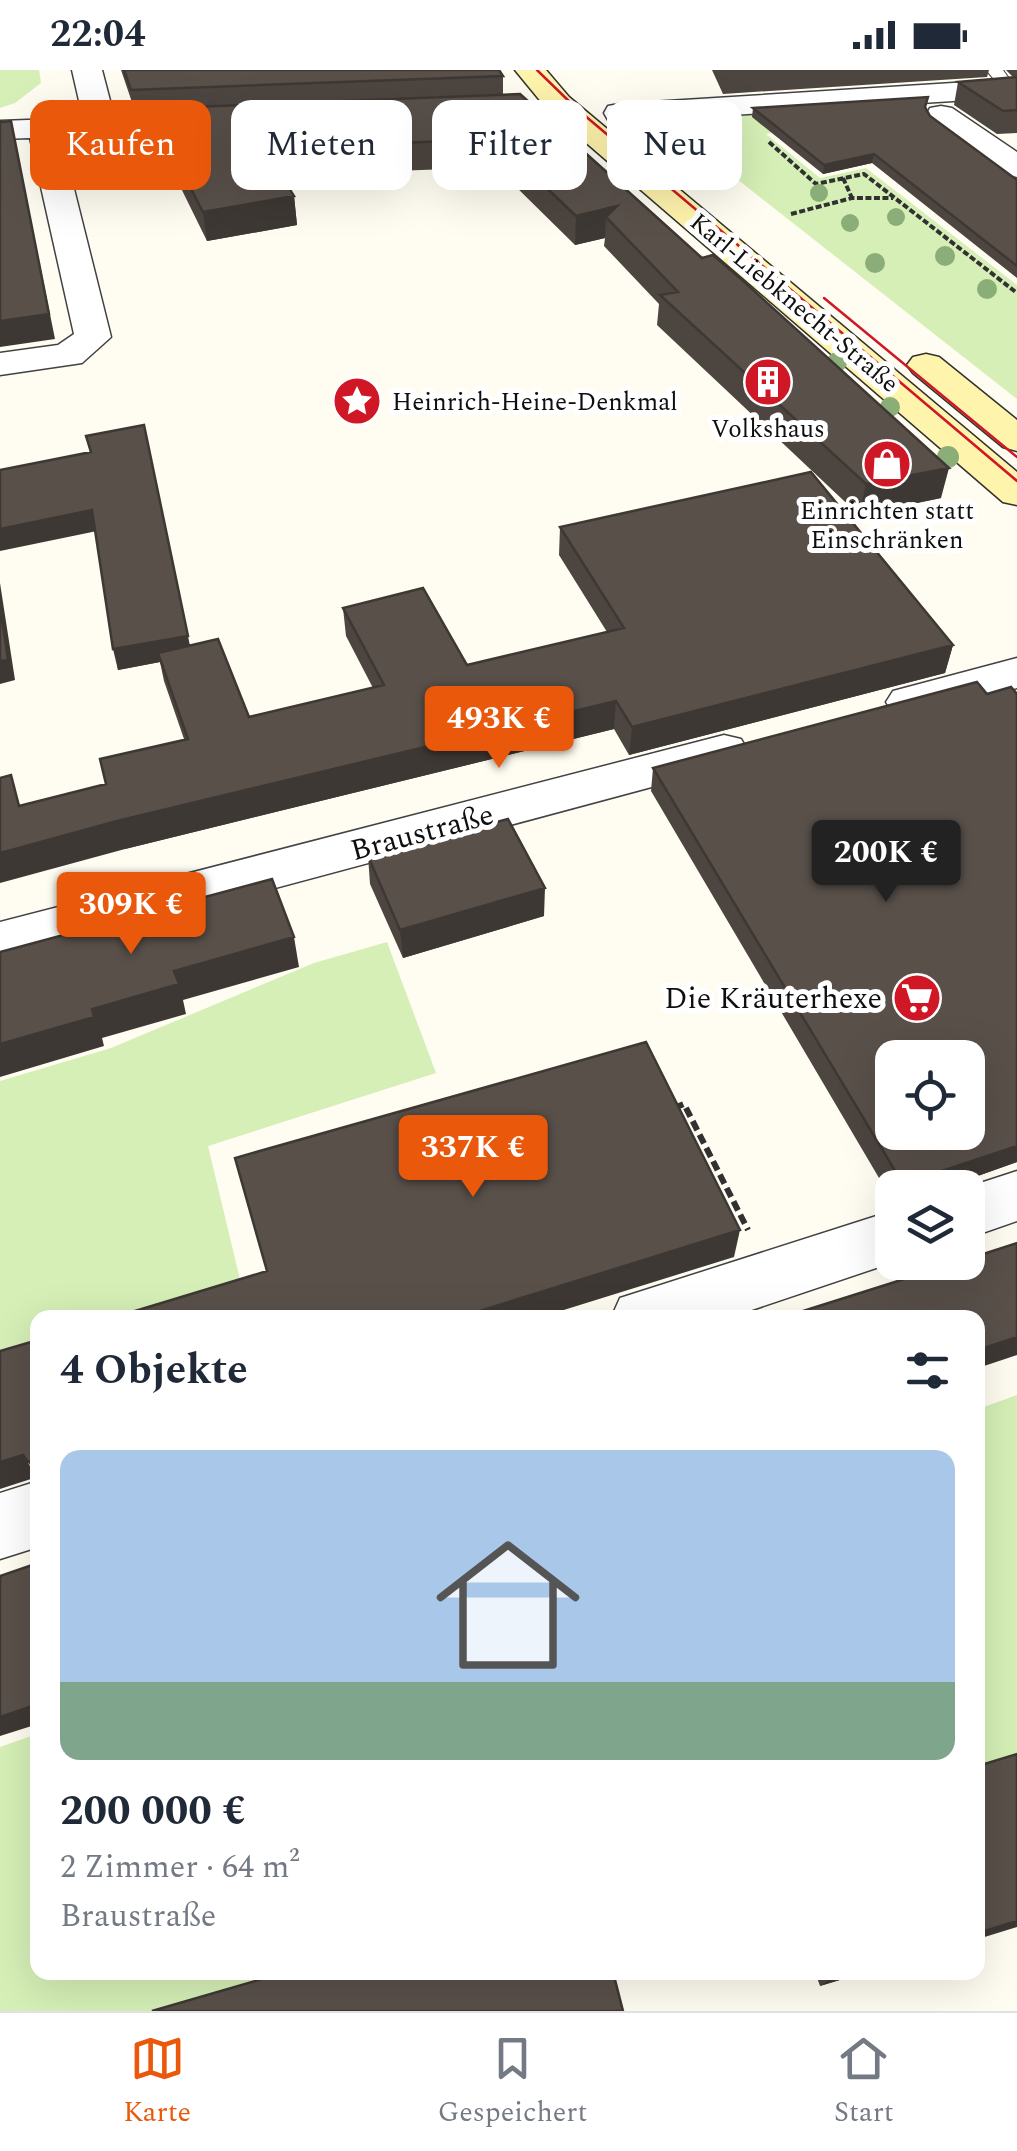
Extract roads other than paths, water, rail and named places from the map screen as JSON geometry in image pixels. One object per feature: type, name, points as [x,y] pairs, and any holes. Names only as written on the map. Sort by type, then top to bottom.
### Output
[{"type":"main road","name":"Karl-Liebknecht-Straße","points":[[530,70],[542,106],[1017,493]]},
{"type":"main road","name":"Karl-Liebknecht-Straße","points":[[900,344],[1017,438]]},
{"type":"street","points":[[86,70],[94,100]]},
{"type":"street","points":[[665,100],[1007,82]]},
{"type":"street","points":[[940,115],[1017,167]]},
{"type":"street","points":[[0,130],[30,129]]},
{"type":"street","points":[[0,364],[69,355],[93,337],[58,190]]},
{"type":"street","points":[[868,713],[1017,673]]},
{"type":"street","name":"Braustraße","points":[[0,942],[772,738]]},
{"type":"street","points":[[985,1206],[1017,1196]]},
{"type":"street","points":[[667,1310],[875,1242]]},
{"type":"street","points":[[0,1526],[30,1517]]},
{"type":"tram line","points":[[537,70],[577,109],[1017,481]]},
{"type":"tram line","points":[[824,298],[1017,457]]},
{"type":"place","name":"Volkshaus","points":[[768,382]]},
{"type":"place","name":"Heinrich-Heine-Denkmal","points":[[357,401]]},
{"type":"place","name":"Einrichten statt Einschränken","points":[[887,464]]},
{"type":"place","name":"Die Kräuterhexe","points":[[917,998]]}]
